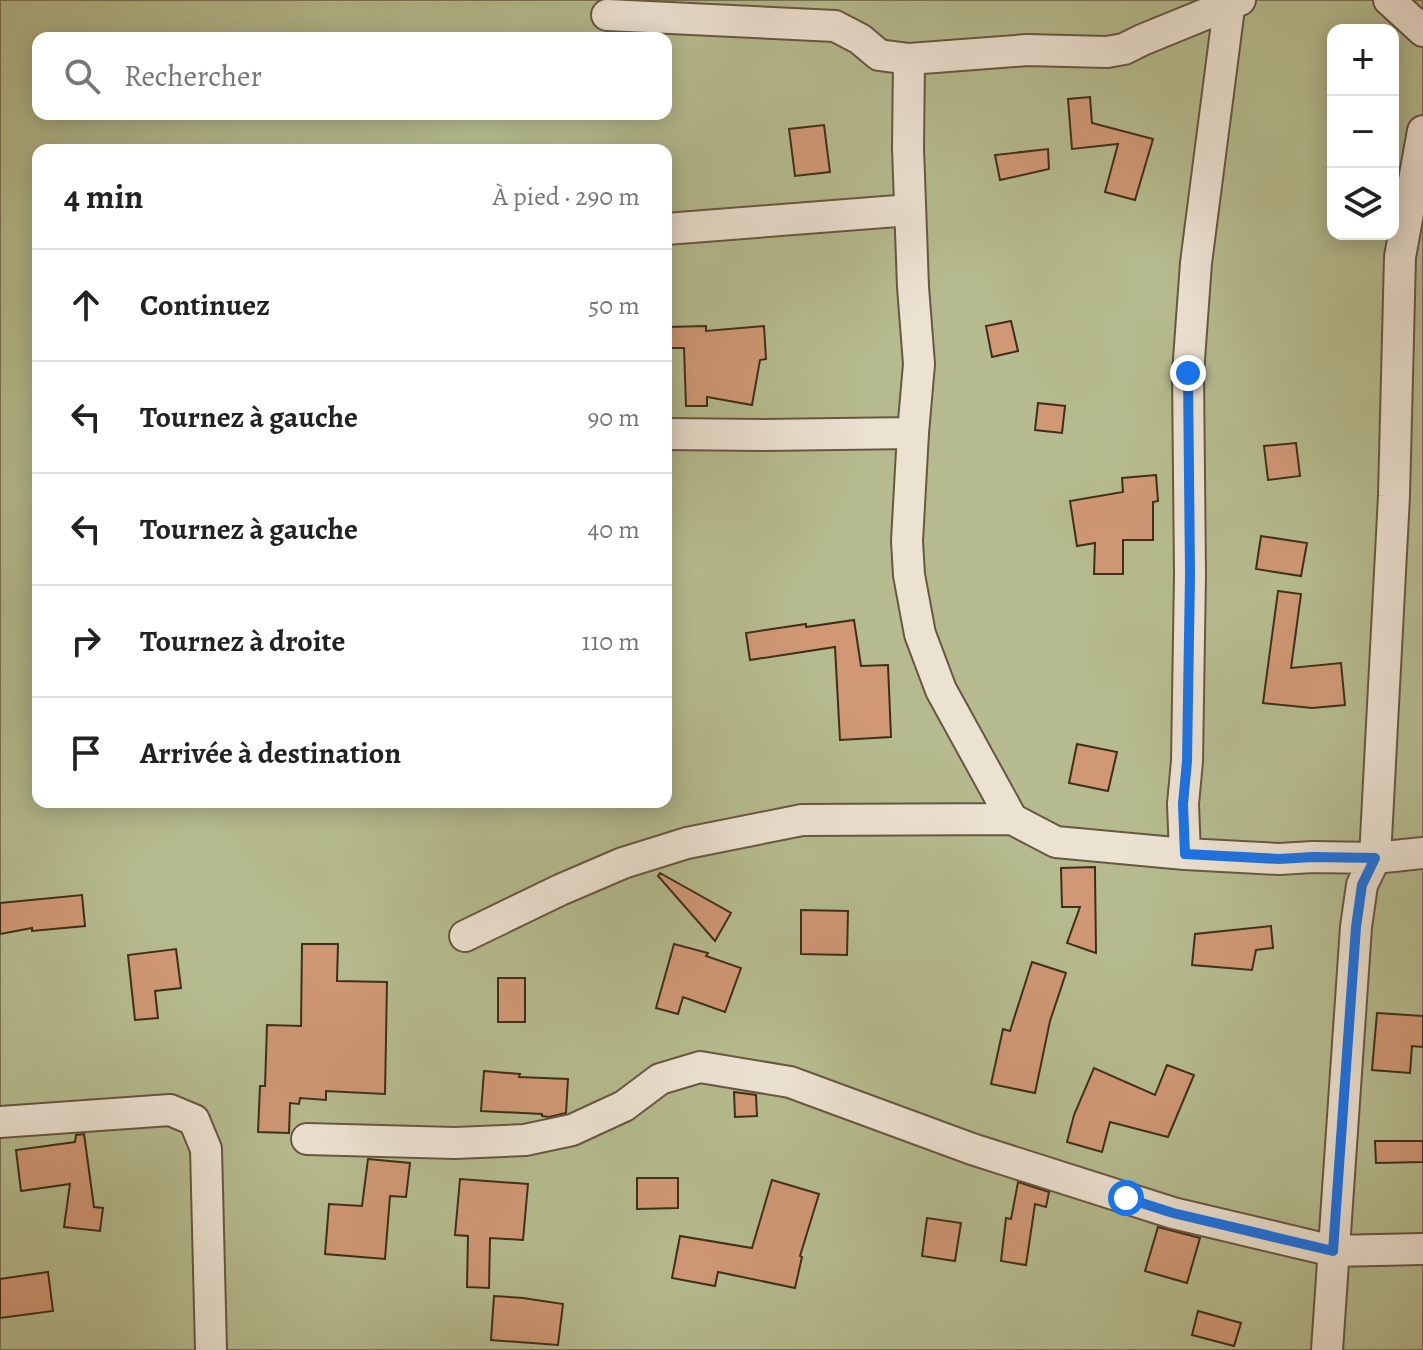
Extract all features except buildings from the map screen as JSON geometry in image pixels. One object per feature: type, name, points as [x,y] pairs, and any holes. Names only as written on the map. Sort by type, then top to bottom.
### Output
[{"type":"street","points":[[1389,0],[1423,31]]},
{"type":"street","points":[[607,15],[835,26],[860,39],[879,55],[909,59],[1027,50],[1107,52],[1124,49],[1233,1]]},
{"type":"street","points":[[1185,854],[1183,804],[1187,761],[1190,574],[1188,373],[1198,248],[1233,1]]},
{"type":"street","points":[[909,59],[910,210],[919,364],[907,541],[909,575],[920,634],[941,690],[1012,819]]},
{"type":"street","points":[[1327,1350],[1356,927],[1362,885],[1375,858],[1394,496],[1400,257],[1414,222],[1423,131]]},
{"type":"street","points":[[672,229],[910,210]]},
{"type":"street","points":[[672,434],[913,433]]},
{"type":"street","points":[[465,936],[623,863],[687,843],[802,820],[1012,819],[1056,842],[1279,859],[1375,858],[1423,853]]},
{"type":"street","points":[[307,1139],[455,1143],[525,1140],[572,1130],[624,1106],[660,1079],[700,1067],[790,1082],[972,1149],[1173,1213],[1333,1251],[1423,1249]]},
{"type":"street","points":[[0,1122],[170,1110],[194,1120],[206,1149],[211,1350]]},
{"type":"green space","points":[[0,0],[1423,0],[1423,1350],[0,1350]]},
{"type":"route","points":[[1126,1198],[1173,1213],[1333,1251],[1356,927],[1362,885],[1375,858],[1279,859],[1185,854],[1183,804],[1187,761],[1190,574],[1188,373]]}]
